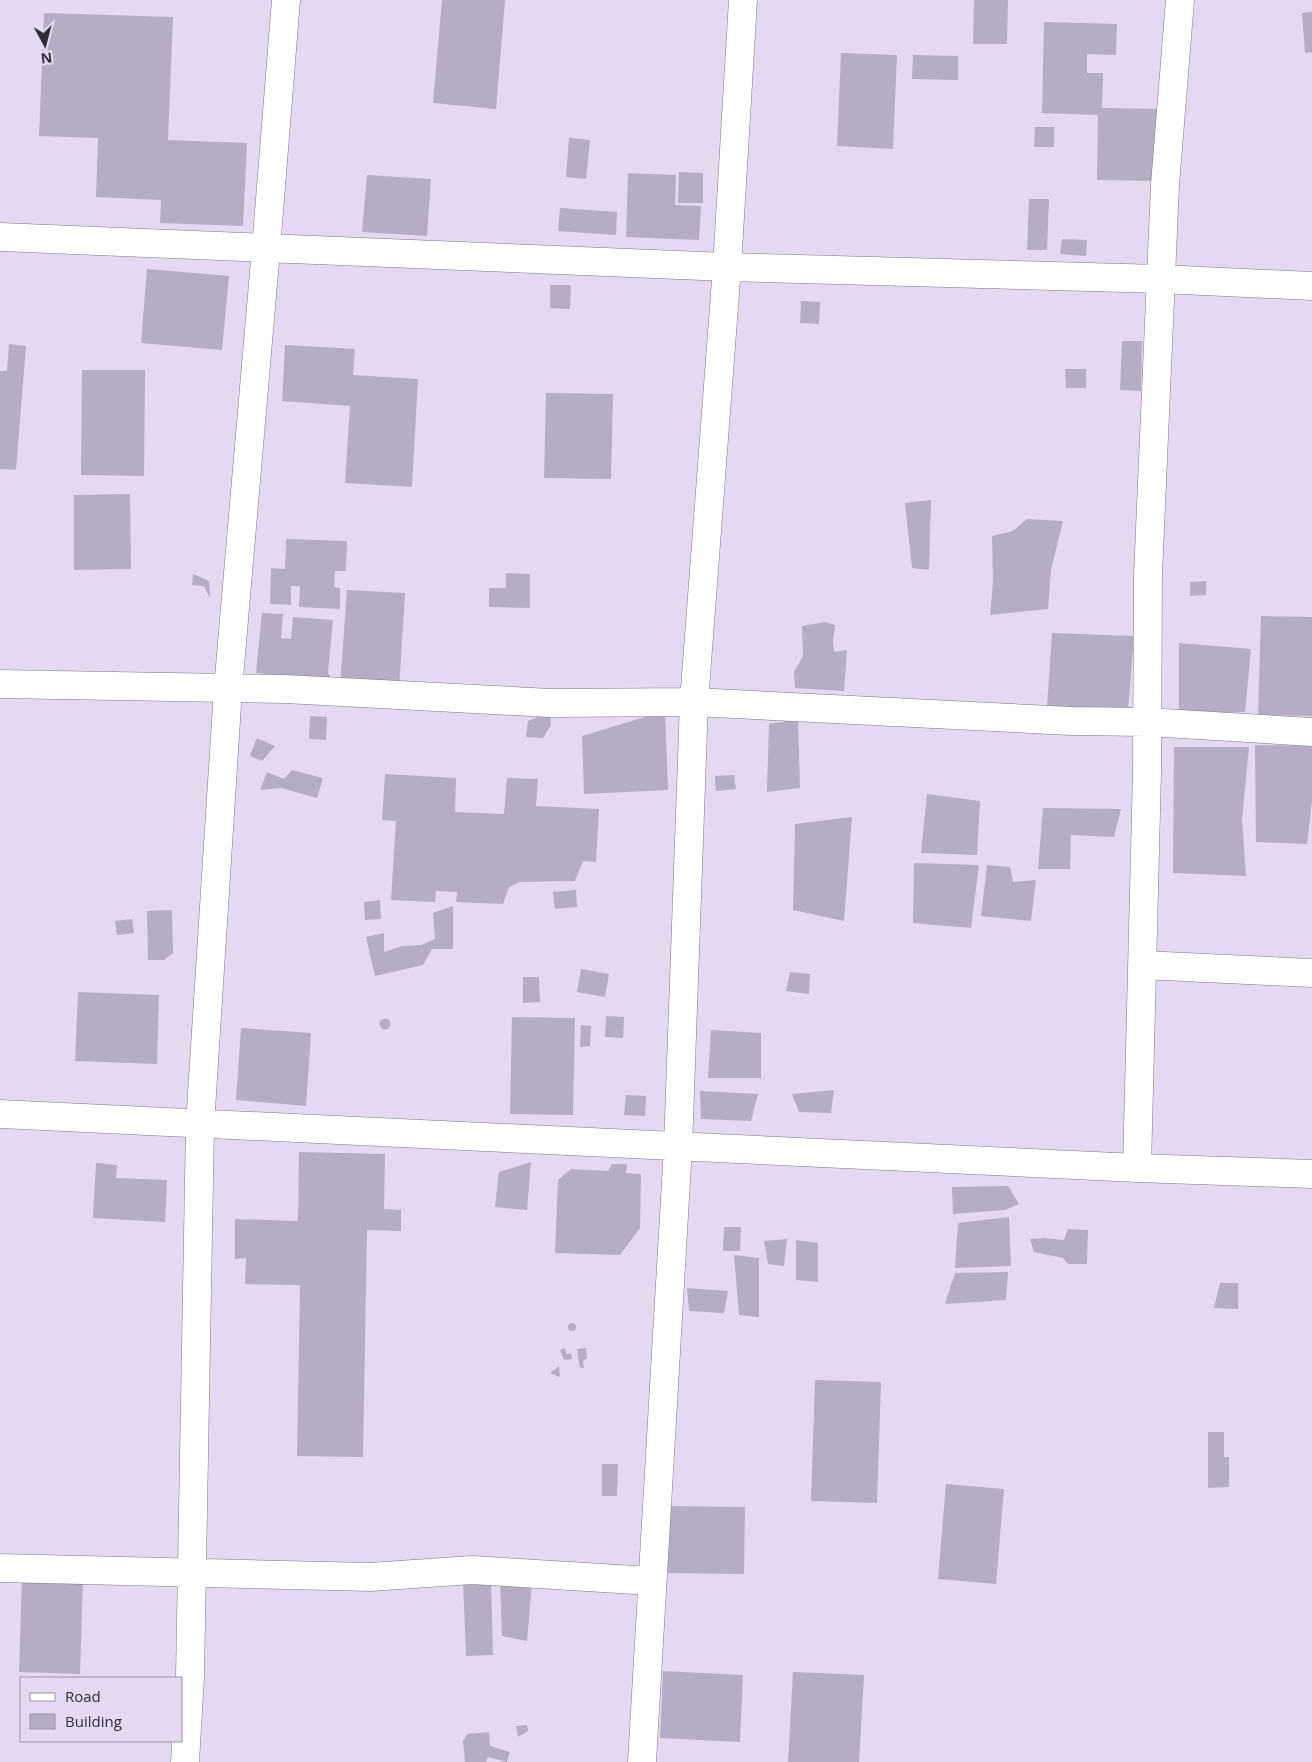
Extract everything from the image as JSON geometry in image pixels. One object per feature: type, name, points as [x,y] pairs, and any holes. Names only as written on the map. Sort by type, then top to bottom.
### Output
[{"type":"street","points":[[185,1762],[190,1676],[200,1125],[228,689],[286,0]]},
{"type":"street","points":[[642,1762],[678,1147],[694,702],[727,267],[743,0]]},
{"type":"street","points":[[1137,1168],[1147,722],[1148,575],[1165,185],[1180,0]]},
{"type":"street","points":[[0,237],[727,267],[1160,279],[1312,286]]},
{"type":"street","points":[[0,684],[285,689],[550,703],[694,702],[1071,721],[1147,722],[1312,732]]},
{"type":"street","points":[[1142,965],[1312,973]]},
{"type":"street","points":[[0,1114],[1137,1168],[1312,1174]]},
{"type":"street","points":[[0,1568],[370,1577],[472,1570],[652,1581]]},
{"type":"building","points":[[442,0],[505,0],[496,109],[433,103]]},
{"type":"building","points":[[974,0],[1008,0],[1007,44],[973,44]]},
{"type":"building","points":[[1312,12],[1312,52],[1305,53],[1302,13]]},
{"type":"building","points":[[44,13],[173,17],[168,140],[247,143],[243,226],[160,223],[161,200],[96,197],[98,138],[39,136]]},
{"type":"building","points":[[1044,22],[1117,24],[1116,55],[1087,54],[1087,73],[1103,73],[1102,108],[1165,109],[1163,181],[1097,180],[1098,115],[1042,113]]},
{"type":"building","points":[[841,53],[897,55],[893,149],[837,146]]},
{"type":"building","points":[[913,55],[958,56],[958,80],[912,79]]},
{"type":"building","points":[[1035,127],[1054,127],[1054,147],[1034,147]]},
{"type":"building","points":[[569,138],[590,140],[586,179],[566,177]]},
{"type":"building","points":[[679,172],[703,173],[703,203],[678,203]]},
{"type":"building","points":[[628,173],[676,175],[675,205],[701,206],[699,240],[626,237]]},
{"type":"building","points":[[367,175],[431,179],[427,236],[362,232]]},
{"type":"building","points":[[1029,199],[1049,199],[1047,250],[1027,250]]},
{"type":"building","points":[[560,208],[617,212],[616,235],[558,231]]},
{"type":"building","points":[[1062,239],[1087,240],[1086,256],[1060,254]]},
{"type":"building","points":[[147,269],[229,276],[222,350],[141,343]]},
{"type":"building","points":[[550,285],[571,285],[570,309],[550,308]]},
{"type":"building","points":[[801,301],[820,302],[819,324],[800,323]]},
{"type":"building","points":[[1122,341],[1142,341],[1141,391],[1120,390]]},
{"type":"building","points":[[9,344],[26,346],[16,470],[0,469],[0,371],[7,371]]},
{"type":"building","points":[[285,345],[355,349],[353,375],[418,379],[412,487],[345,483],[350,406],[282,401]]},
{"type":"building","points":[[1065,369],[1086,369],[1086,388],[1066,388]]},
{"type":"building","points":[[82,370],[145,370],[144,476],[81,475]]},
{"type":"building","points":[[546,393],[613,394],[611,479],[544,478]]},
{"type":"building","points":[[130,494],[131,569],[74,570],[74,495]]},
{"type":"building","points":[[931,500],[929,570],[912,568],[905,503]]},
{"type":"building","points":[[1027,519],[1063,521],[1051,570],[1048,609],[990,615],[993,583],[992,536],[1013,531]]},
{"type":"building","points":[[286,539],[347,541],[346,571],[335,571],[334,587],[340,588],[340,609],[299,607],[300,586],[291,586],[291,605],[270,604],[271,568],[285,569]]},
{"type":"building","points":[[506,573],[530,574],[530,608],[489,607],[489,588],[506,588]]},
{"type":"building","points":[[193,574],[209,581],[210,598],[204,586],[192,585]]},
{"type":"building","points":[[1206,581],[1206,595],[1190,596],[1190,582]]},
{"type":"building","points":[[347,590],[405,593],[399,690],[340,686]]},
{"type":"building","points":[[262,613],[283,614],[281,638],[291,639],[293,617],[333,620],[328,673],[333,681],[256,673]]},
{"type":"building","points":[[1261,616],[1312,617],[1312,716],[1258,715]]},
{"type":"building","points":[[825,622],[835,625],[834,652],[847,650],[844,691],[795,688],[794,672],[803,656],[802,626]]},
{"type":"building","points":[[1052,633],[1134,636],[1128,710],[1047,707]]},
{"type":"building","points":[[1179,643],[1251,649],[1245,712],[1179,715]]},
{"type":"building","points":[[665,711],[668,790],[584,794],[582,736]]},
{"type":"building","points":[[550,712],[551,725],[543,738],[526,737],[528,721]]},
{"type":"building","points":[[310,716],[327,717],[326,740],[309,739]]},
{"type":"building","points":[[798,719],[800,788],[767,792],[769,724]]},
{"type":"building","points":[[257,738],[275,746],[262,761],[250,756]]},
{"type":"building","points":[[1255,745],[1312,746],[1312,801],[1307,844],[1256,842]]},
{"type":"building","points":[[1174,747],[1249,747],[1242,819],[1246,876],[1173,873]]},
{"type":"building","points":[[292,770],[323,778],[317,798],[281,788],[260,790],[267,772],[284,779]]},
{"type":"building","points":[[385,774],[456,778],[455,812],[504,814],[507,778],[538,779],[536,806],[599,809],[596,862],[583,861],[575,881],[519,882],[509,887],[503,904],[456,902],[457,892],[436,891],[435,902],[391,900],[396,821],[382,820]]},
{"type":"building","points":[[734,775],[736,789],[716,791],[715,776]]},
{"type":"building","points":[[927,794],[980,801],[977,855],[921,853]]},
{"type":"building","points":[[1043,808],[1121,809],[1114,837],[1071,835],[1070,869],[1038,869]]},
{"type":"building","points":[[852,817],[844,921],[793,910],[795,824]]},
{"type":"building","points":[[914,863],[979,865],[971,928],[913,923]]},
{"type":"building","points":[[987,865],[1010,867],[1013,882],[1036,880],[1031,921],[981,916]]},
{"type":"building","points":[[576,890],[577,907],[555,909],[553,892]]},
{"type":"building","points":[[380,900],[381,919],[365,920],[364,902]]},
{"type":"building","points":[[453,906],[453,949],[432,949],[423,965],[375,976],[366,937],[384,933],[384,952],[402,946],[421,945],[435,939],[433,913]]},
{"type":"building","points":[[172,910],[173,953],[164,960],[148,960],[147,911]]},
{"type":"building","points":[[132,919],[134,933],[117,935],[115,921]]},
{"type":"building","points":[[581,969],[609,974],[605,997],[577,992]]},
{"type":"building","points":[[790,972],[810,974],[809,994],[786,991]]},
{"type":"building","points":[[523,977],[539,977],[540,1002],[523,1003]]},
{"type":"building","points":[[78,992],[159,995],[157,1064],[75,1061]]},
{"type":"building","points":[[606,1016],[624,1017],[623,1038],[605,1037]]},
{"type":"building","points":[[512,1017],[575,1018],[573,1115],[510,1114]]},
{"type":"building","points":[[385,1018],[391,1024],[385,1030],[379,1024]]},
{"type":"building","points":[[581,1025],[591,1026],[590,1046],[580,1047]]},
{"type":"building","points":[[241,1028],[311,1033],[306,1106],[236,1100]]},
{"type":"building","points":[[711,1030],[761,1033],[761,1078],[708,1078]]},
{"type":"building","points":[[834,1090],[831,1113],[799,1112],[792,1094]]},
{"type":"building","points":[[700,1091],[758,1094],[751,1121],[701,1119]]},
{"type":"building","points":[[626,1095],[646,1096],[645,1116],[624,1115]]},
{"type":"building","points":[[299,1152],[385,1154],[384,1209],[401,1210],[401,1231],[367,1230],[363,1457],[297,1456],[300,1285],[245,1284],[246,1258],[235,1259],[235,1219],[298,1221]]},
{"type":"building","points":[[531,1162],[527,1210],[495,1207],[499,1172]]},
{"type":"building","points":[[96,1163],[117,1165],[116,1178],[167,1180],[165,1222],[93,1218]]},
{"type":"building","points":[[612,1164],[627,1164],[626,1173],[641,1174],[640,1228],[620,1255],[555,1253],[558,1180],[571,1169],[608,1171]]},
{"type":"building","points":[[1008,1186],[1019,1204],[1005,1210],[953,1214],[952,1187]]},
{"type":"building","points":[[1009,1217],[1011,1266],[955,1268],[958,1223]]},
{"type":"building","points":[[724,1227],[741,1227],[740,1251],[723,1251]]},
{"type":"building","points":[[1068,1229],[1088,1230],[1087,1264],[1068,1264],[1063,1258],[1034,1252],[1030,1239],[1064,1240]]},
{"type":"building","points":[[787,1239],[784,1266],[768,1264],[764,1241]]},
{"type":"building","points":[[796,1240],[818,1243],[818,1282],[796,1280]]},
{"type":"building","points":[[734,1255],[759,1258],[759,1317],[739,1315]]},
{"type":"building","points":[[1008,1272],[1006,1300],[945,1304],[955,1273]]},
{"type":"building","points":[[1220,1283],[1238,1283],[1238,1309],[1214,1308]]},
{"type":"building","points":[[687,1288],[728,1291],[724,1313],[689,1311]]},
{"type":"building","points":[[572,1323],[576,1327],[572,1331],[568,1327]]},
{"type":"building","points":[[565,1348],[566,1354],[571,1353],[572,1359],[564,1360],[560,1350]]},
{"type":"building","points":[[586,1348],[587,1358],[583,1361],[584,1368],[580,1368],[577,1349]]},
{"type":"building","points":[[559,1366],[560,1377],[550,1373]]},
{"type":"building","points":[[815,1380],[881,1382],[877,1503],[811,1501]]},
{"type":"building","points":[[1208,1432],[1224,1432],[1224,1457],[1229,1457],[1229,1487],[1208,1488]]},
{"type":"building","points":[[602,1464],[618,1464],[617,1496],[602,1496]]},
{"type":"building","points":[[946,1484],[1004,1489],[996,1584],[938,1579]]},
{"type":"building","points":[[664,1506],[745,1507],[744,1574],[663,1573]]},
{"type":"building","points":[[22,1577],[83,1578],[80,1674],[19,1672]]},
{"type":"building","points":[[491,1579],[493,1655],[466,1656],[463,1581]]},
{"type":"building","points":[[500,1581],[532,1584],[527,1641],[502,1636]]},
{"type":"building","points":[[663,1671],[743,1675],[740,1742],[660,1738]]},
{"type":"building","points":[[793,1672],[864,1675],[859,1762],[788,1762]]},
{"type":"building","points":[[527,1725],[528,1731],[518,1737],[516,1726]]},
{"type":"building","points":[[489,1732],[490,1746],[510,1752],[507,1762],[488,1757],[486,1762],[465,1762],[463,1741],[467,1734]]}]
